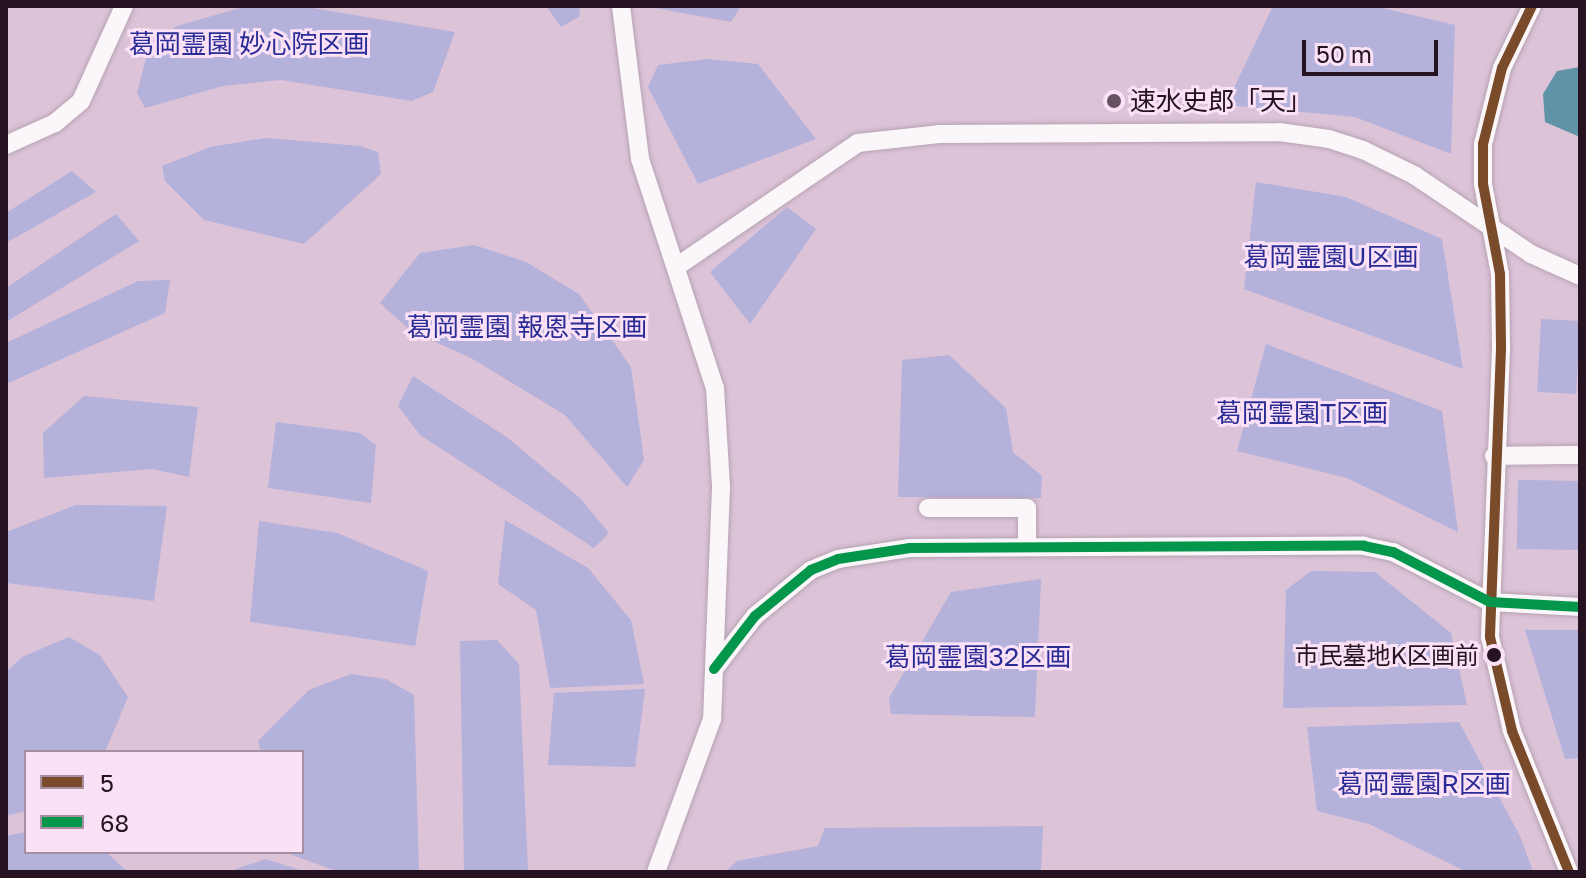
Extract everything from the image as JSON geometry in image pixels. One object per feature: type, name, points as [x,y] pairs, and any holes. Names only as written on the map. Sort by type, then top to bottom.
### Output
[{"type":"street","points":[[6,145],[55,123],[81,101],[124,6]]},
{"type":"street","points":[[621,6],[640,159],[715,388],[721,487],[712,719],[656,872]]},
{"type":"street","points":[[1532,6],[1502,68],[1483,144],[1491,228],[1500,274],[1501,349],[1494,456],[1490,637],[1512,731],[1569,872]]},
{"type":"street","points":[[676,267],[858,143],[939,134],[1248,131],[1329,139],[1414,175],[1531,254],[1580,276]]},
{"type":"street","points":[[1494,456],[1580,455]]},
{"type":"street","points":[[928,508],[1027,508],[1027,545]]},
{"type":"street","points":[[714,669],[755,616],[787,587],[838,559],[910,548],[1027,545],[1364,546],[1393,552],[1490,602],[1580,607]]},
{"type":"green space","name":"葛岡霊園 妙心院区画","points":[[247,6],[301,6],[455,32],[433,92],[412,101],[281,80],[223,86],[145,108],[137,93],[150,43],[177,26]]},
{"type":"green space","points":[[546,6],[579,6],[580,16],[561,27]]},
{"type":"green space","points":[[645,6],[741,6],[731,22]]},
{"type":"green space","points":[[1273,6],[1374,6],[1455,25],[1451,154],[1355,117],[1226,105]]},
{"type":"green space","points":[[708,59],[758,64],[816,139],[698,184],[648,87],[658,65]]},
{"type":"green space","points":[[266,138],[360,146],[378,152],[381,174],[304,244],[204,220],[165,181],[162,166],[210,147]]},
{"type":"green space","points":[[72,171],[96,192],[6,243],[6,213]]},
{"type":"green space","name":"葛岡霊園U区画","points":[[1256,182],[1346,197],[1442,239],[1463,369],[1244,289]]},
{"type":"green space","points":[[787,207],[816,229],[750,324],[710,272]]},
{"type":"green space","points":[[116,214],[139,241],[6,322],[6,288]]},
{"type":"green space","name":"葛岡霊園 報恩寺区画","points":[[474,245],[526,262],[579,294],[631,367],[644,460],[627,487],[565,415],[471,358],[411,331],[380,303],[420,253]]},
{"type":"green space","points":[[170,280],[165,313],[6,384],[6,343],[138,281]]},
{"type":"green space","points":[[1541,319],[1580,321],[1576,394],[1537,392]]},
{"type":"green space","name":"葛岡霊園T区画","points":[[1266,344],[1442,411],[1458,532],[1347,478],[1237,451]]},
{"type":"green space","points":[[949,355],[1006,408],[1013,452],[1042,476],[1041,498],[898,497],[902,360]]},
{"type":"green space","name":"葛岡霊園 報恩寺区画","points":[[413,376],[508,438],[581,499],[609,533],[594,548],[420,435],[398,406]]},
{"type":"green space","points":[[84,396],[198,407],[189,477],[152,469],[44,478],[43,433]]},
{"type":"green space","points":[[276,422],[360,433],[376,445],[371,503],[268,488]]},
{"type":"green space","points":[[1518,480],[1580,481],[1579,550],[1517,549]]},
{"type":"green space","points":[[76,505],[167,506],[154,601],[6,583],[6,532]]},
{"type":"green space","points":[[505,520],[588,568],[631,620],[644,684],[550,688],[536,610],[498,584]]},
{"type":"green space","points":[[259,521],[337,533],[428,571],[415,646],[250,622]]},
{"type":"green space","points":[[1311,571],[1375,572],[1451,633],[1467,705],[1283,708],[1286,590]]},
{"type":"green space","name":"葛岡霊園32区画","points":[[1041,579],[1035,717],[891,714],[889,698],[951,592]]},
{"type":"green space","points":[[1525,630],[1580,630],[1580,758],[1565,759]]},
{"type":"green space","points":[[69,637],[100,655],[128,697],[106,750],[24,750],[24,812],[6,816],[6,672],[22,657]]},
{"type":"green space","points":[[497,640],[519,664],[528,872],[464,872],[460,641]]},
{"type":"green space","points":[[351,674],[386,679],[414,695],[419,872],[339,872],[290,854],[304,854],[304,750],[260,750],[258,741],[309,690]]},
{"type":"green space","points":[[645,689],[635,767],[548,765],[554,693]]},
{"type":"green space","name":"葛岡霊園R区画","points":[[1459,722],[1521,838],[1533,872],[1467,872],[1369,824],[1317,811],[1307,727]]},
{"type":"green space","points":[[1043,826],[1041,872],[725,872],[737,861],[818,846],[825,828]]},
{"type":"green space","points":[[24,832],[24,854],[108,854],[128,872],[6,872],[6,836]]},
{"type":"green space","points":[[266,859],[306,872],[227,872]]},
{"type":"shaded area","points":[[1580,67],[1580,137],[1545,122],[1543,94],[1557,71]]},
{"type":"transit line","name":"5","points":[[1532,6],[1502,68],[1483,144],[1483,184],[1500,274],[1501,349],[1490,637],[1512,731],[1569,872]]},
{"type":"transit line","name":"68","points":[[714,669],[755,616],[811,570],[838,559],[910,548],[1364,546],[1393,552],[1490,602],[1580,607]]},
{"type":"place","name":"速水史郎「天」","points":[[1114,101]]},
{"type":"place","name":"市民墓地K区画前","points":[[1494,655]]}]
